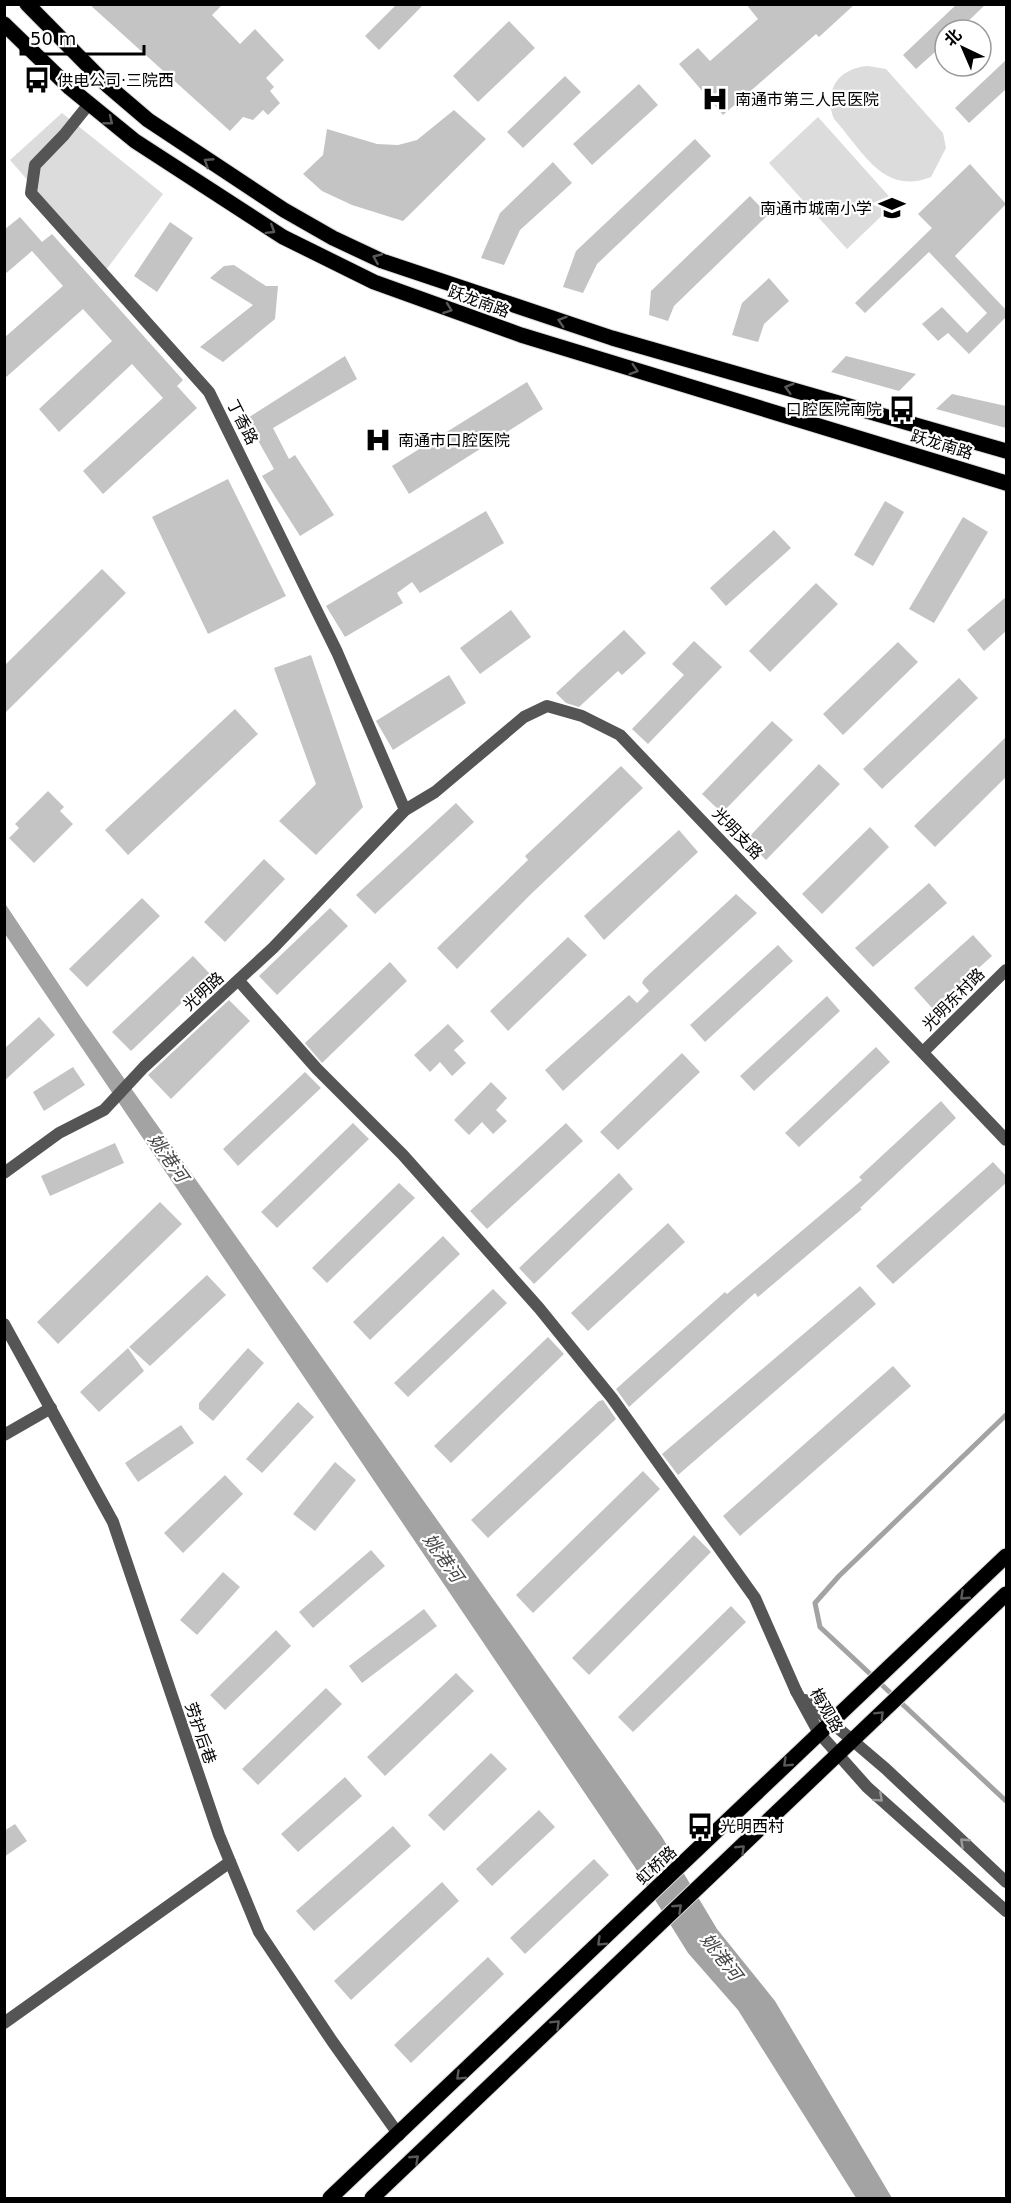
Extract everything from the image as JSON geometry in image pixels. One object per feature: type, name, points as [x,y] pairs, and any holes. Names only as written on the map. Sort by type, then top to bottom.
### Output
[{"type":"main road","name":"跃龙南路","points":[[27,4],[107,84],[158,126],[284,210],[333,238],[382,261],[612,338],[1006,451]]},
{"type":"main road","name":"跃龙南路","points":[[4,24],[88,104],[135,141],[291,242],[374,282],[521,335],[1006,483]]},
{"type":"main road","name":"虹桥路","points":[[330,2199],[1006,1556]]},
{"type":"main road","points":[[372,2199],[853,1743],[1006,1594]]},
{"type":"street","name":"丁香路","points":[[88,104],[64,135],[35,165],[31,193],[209,392],[337,652],[405,810]]},
{"type":"street","name":"光明支路","points":[[405,810],[435,792],[524,717],[547,706],[582,716],[620,735],[1006,1140]]},
{"type":"street","name":"光明路","points":[[4,1173],[59,1133],[104,1110],[137,1075],[238,981],[405,810]]},
{"type":"street","name":"光明东村路","points":[[923,1052],[1006,970]]},
{"type":"street","name":"梅观路","points":[[238,981],[317,1069],[403,1155],[539,1308],[612,1398],[755,1598],[796,1691],[824,1728],[838,1756],[867,1787],[1006,1911]]},
{"type":"street","name":"劳护后巷","points":[[4,1324],[113,1522],[182,1731],[230,1862],[260,1932],[332,2041],[399,2135]]},
{"type":"street","points":[[4,1435],[51,1408]]},
{"type":"street","name":"梅观路","points":[[824,1728],[853,1743],[886,1769],[1006,1882]]},
{"type":"street","points":[[4,2023],[230,1862]]},
{"type":"shaded area","points":[[868,66],[886,69],[943,133],[946,148],[931,177],[914,181],[900,180],[887,175],[875,167],[834,119],[830,99],[836,83],[848,71]]},
{"type":"shaded area","points":[[62,113],[163,194],[106,270],[10,160]]},
{"type":"shaded area","points":[[818,117],[895,203],[847,249],[769,163]]},
{"type":"water","name":"姚港河","points":[[4,902],[82,1019],[662,1837],[717,1929],[775,2001],[892,2198],[856,2198],[738,2010],[688,1953],[634,1866],[5,934]]},
{"type":"building","points":[[89,4],[223,4],[212,15],[240,44],[255,29],[284,60],[266,78],[274,87],[270,91],[280,103],[268,115],[263,110],[253,120],[243,117],[230,131]]},
{"type":"building","points":[[397,4],[424,4],[379,50],[365,36]]},
{"type":"building","points":[[746,4],[855,4],[819,37],[816,34],[723,115],[679,64],[698,48],[710,61],[758,19]]},
{"type":"building","points":[[957,4],[986,4],[971,18],[942,18]]},
{"type":"building","points":[[509,21],[535,48],[478,102],[453,76]]},
{"type":"building","points":[[933,27],[933,54],[916,69],[903,55]]},
{"type":"building","points":[[1006,60],[1006,89],[969,123],[955,108],[987,78],[993,78],[993,72]]},
{"type":"building","points":[[565,76],[581,92],[523,148],[507,132]]},
{"type":"building","points":[[639,84],[658,105],[592,165],[573,144]]},
{"type":"building","points":[[454,110],[486,139],[403,221],[352,205],[322,191],[303,174],[323,155],[327,129],[377,144],[398,145],[417,140]]},
{"type":"building","points":[[695,139],[711,156],[597,264],[583,293],[563,287],[576,251]]},
{"type":"building","points":[[553,162],[572,183],[520,230],[504,265],[481,258],[500,213]]},
{"type":"building","points":[[970,164],[1006,204],[955,256],[1006,310],[1006,317],[969,354],[948,333],[938,341],[922,324],[942,307],[967,333],[987,313],[929,252],[865,313],[855,303],[932,228],[918,214]]},
{"type":"building","points":[[750,196],[768,215],[674,306],[668,321],[649,315],[651,291]]},
{"type":"building","points":[[20,217],[42,242],[52,234],[183,380],[177,386],[197,408],[103,494],[83,471],[163,398],[132,364],[59,432],[39,409],[112,341],[83,309],[4,379],[4,338],[63,286],[32,251],[4,275],[4,230]]},
{"type":"building","points":[[170,222],[193,238],[157,292],[134,276]]},
{"type":"building","points":[[234,265],[266,286],[278,286],[275,319],[223,362],[200,347],[253,305],[210,278],[224,266]]},
{"type":"building","points":[[769,278],[789,301],[764,324],[758,342],[732,335],[742,303]]},
{"type":"building","points":[[345,356],[357,379],[273,428],[289,459],[295,455],[334,515],[300,536],[262,476],[274,469],[246,419]]},
{"type":"building","points":[[846,356],[916,374],[899,391],[831,372]]},
{"type":"building","points":[[527,382],[543,409],[409,494],[392,466]]},
{"type":"building","points":[[952,394],[1006,406],[1006,428],[936,409]]},
{"type":"building","points":[[228,479],[286,596],[208,634],[152,517]]},
{"type":"building","points":[[885,501],[904,512],[873,566],[854,555]]},
{"type":"building","points":[[486,511],[504,543],[420,593],[412,582],[397,593],[403,603],[345,637],[326,606]]},
{"type":"building","points":[[963,517],[988,532],[934,623],[909,609]]},
{"type":"building","points":[[774,530],[791,548],[726,606],[710,588]]},
{"type":"building","points":[[102,569],[126,593],[4,714],[4,666]]},
{"type":"building","points":[[816,583],[838,604],[770,672],[749,651]]},
{"type":"building","points":[[1006,597],[1006,631],[984,651],[967,630]]},
{"type":"building","points":[[511,610],[531,637],[480,674],[460,648]]},
{"type":"building","points":[[624,630],[646,653],[622,675],[618,671],[579,707],[566,703],[556,693]]},
{"type":"building","points":[[694,641],[722,667],[648,744],[632,729],[684,675],[672,664]]},
{"type":"building","points":[[898,642],[918,662],[843,735],[823,714]]},
{"type":"building","points":[[311,655],[363,807],[316,855],[279,821],[316,784],[274,668]]},
{"type":"building","points":[[449,675],[466,703],[393,750],[376,721]]},
{"type":"building","points":[[959,678],[978,698],[882,789],[863,769]]},
{"type":"building","points":[[235,709],[258,734],[128,855],[105,830]]},
{"type":"building","points":[[772,721],[793,740],[722,813],[702,794]]},
{"type":"building","points":[[1006,737],[1006,777],[935,847],[914,826]]},
{"type":"building","points":[[819,764],[840,784],[766,860],[746,840]]},
{"type":"building","points":[[621,766],[643,788],[530,895],[457,969],[437,948],[528,860],[525,856]]},
{"type":"building","points":[[48,791],[64,807],[60,811],[73,824],[34,863],[9,838],[19,828],[15,824]]},
{"type":"building","points":[[456,803],[474,822],[375,914],[356,895]]},
{"type":"building","points":[[870,827],[889,847],[822,914],[802,894]]},
{"type":"building","points":[[679,830],[698,852],[604,940],[584,916]]},
{"type":"building","points":[[264,859],[285,879],[225,942],[204,922]]},
{"type":"building","points":[[929,883],[947,903],[873,967],[855,948]]},
{"type":"building","points":[[736,894],[757,913],[563,1091],[545,1070],[629,995],[637,1003],[649,991],[642,983],[644,979]]},
{"type":"building","points":[[142,898],[160,916],[87,987],[69,969]]},
{"type":"building","points":[[330,908],[348,926],[277,995],[259,976]]},
{"type":"building","points":[[973,935],[992,956],[933,1009],[914,988]]},
{"type":"building","points":[[568,937],[587,955],[508,1031],[490,1011]]},
{"type":"building","points":[[778,945],[793,961],[705,1042],[690,1025]]},
{"type":"building","points":[[193,956],[211,975],[131,1051],[112,1032]]},
{"type":"building","points":[[390,962],[407,981],[322,1063],[305,1043]]},
{"type":"building","points":[[827,996],[840,1011],[754,1091],[740,1076]]},
{"type":"building","points":[[229,1000],[250,1021],[171,1099],[148,1075]]},
{"type":"building","points":[[39,1017],[55,1035],[4,1081],[4,1049]]},
{"type":"building","points":[[448,1024],[464,1041],[454,1050],[466,1063],[452,1076],[440,1062],[430,1072],[414,1055]]},
{"type":"building","points":[[876,1047],[890,1062],[799,1147],[785,1133]]},
{"type":"building","points":[[682,1053],[700,1072],[618,1150],[600,1132]]},
{"type":"building","points":[[73,1067],[85,1085],[44,1111],[33,1092]]},
{"type":"building","points":[[305,1072],[321,1088],[238,1166],[223,1149]]},
{"type":"building","points":[[491,1082],[507,1098],[496,1110],[507,1121],[493,1134],[482,1122],[469,1135],[454,1120]]},
{"type":"building","points":[[941,1101],[956,1118],[860,1208],[862,1209],[758,1297],[755,1293],[629,1407],[616,1389],[725,1292],[727,1294],[862,1180],[859,1177]]},
{"type":"building","points":[[353,1123],[369,1139],[277,1228],[261,1212]]},
{"type":"building","points":[[566,1123],[583,1141],[487,1229],[470,1211]]},
{"type":"building","points":[[115,1143],[124,1163],[50,1196],[41,1176]]},
{"type":"building","points":[[993,1162],[1006,1176],[1006,1183],[893,1284],[876,1266]]},
{"type":"building","points":[[619,1173],[633,1189],[534,1284],[519,1268]]},
{"type":"building","points":[[399,1183],[415,1198],[327,1283],[312,1268]]},
{"type":"building","points":[[160,1202],[182,1224],[58,1344],[37,1322]]},
{"type":"building","points":[[668,1223],[685,1242],[588,1331],[571,1313]]},
{"type":"building","points":[[443,1236],[460,1254],[370,1340],[353,1322]]},
{"type":"building","points":[[207,1275],[226,1295],[150,1366],[129,1347]]},
{"type":"building","points":[[860,1286],[876,1304],[678,1475],[662,1454]]},
{"type":"building","points":[[493,1289],[507,1303],[408,1397],[394,1383]]},
{"type":"building","points":[[548,1337],[564,1354],[451,1463],[434,1446]]},
{"type":"building","points":[[128,1348],[144,1371],[99,1412],[80,1392]]},
{"type":"building","points":[[248,1348],[264,1363],[213,1421],[199,1409],[199,1403]]},
{"type":"building","points":[[893,1366],[911,1386],[740,1536],[723,1516]]},
{"type":"building","points":[[603,1400],[616,1419],[488,1538],[471,1520],[599,1401]]},
{"type":"building","points":[[298,1402],[314,1417],[262,1473],[246,1459]]},
{"type":"building","points":[[181,1425],[194,1443],[138,1482],[125,1463]]},
{"type":"building","points":[[335,1462],[356,1480],[315,1531],[293,1514]]},
{"type":"building","points":[[643,1471],[660,1489],[533,1613],[516,1595]]},
{"type":"building","points":[[225,1475],[243,1494],[183,1553],[164,1533]]},
{"type":"building","points":[[694,1535],[711,1552],[589,1675],[572,1658]]},
{"type":"building","points":[[371,1550],[385,1566],[313,1628],[299,1612]]},
{"type":"building","points":[[223,1572],[240,1587],[197,1635],[180,1620]]},
{"type":"building","points":[[731,1606],[746,1622],[633,1732],[618,1717]]},
{"type":"building","points":[[424,1609],[437,1626],[362,1683],[349,1666]]},
{"type":"building","points":[[276,1630],[291,1646],[225,1710],[210,1695]]},
{"type":"building","points":[[456,1673],[474,1691],[385,1776],[367,1757]]},
{"type":"building","points":[[326,1688],[342,1704],[258,1785],[242,1769]]},
{"type":"building","points":[[491,1753],[507,1769],[444,1831],[428,1815]]},
{"type":"building","points":[[345,1777],[362,1796],[298,1852],[281,1834]]},
{"type":"building","points":[[539,1810],[555,1827],[492,1886],[476,1869]]},
{"type":"building","points":[[15,1824],[27,1841],[4,1857],[4,1831]]},
{"type":"building","points":[[393,1826],[411,1846],[314,1931],[296,1911]]},
{"type":"building","points":[[594,1859],[609,1875],[525,1954],[510,1938]]},
{"type":"building","points":[[442,1882],[459,1901],[351,2000],[334,1981]]},
{"type":"building","points":[[488,1957],[504,1974],[411,2063],[394,2045]]},
{"type":"waterway","points":[[1006,1415],[839,1576],[815,1603],[820,1627],[1006,1801]]},
{"type":"place","name":"供电公司·三院西","points":[[37,80]]},
{"type":"place","name":"南通市第三人民医院","points":[[715,99]]},
{"type":"place","name":"南通市城南小学","points":[[892,208]]},
{"type":"place","name":"口腔医院南院","points":[[902,409]]},
{"type":"place","name":"南通市口腔医院","points":[[378,440]]},
{"type":"place","name":"光明西村","points":[[700,1826]]}]
